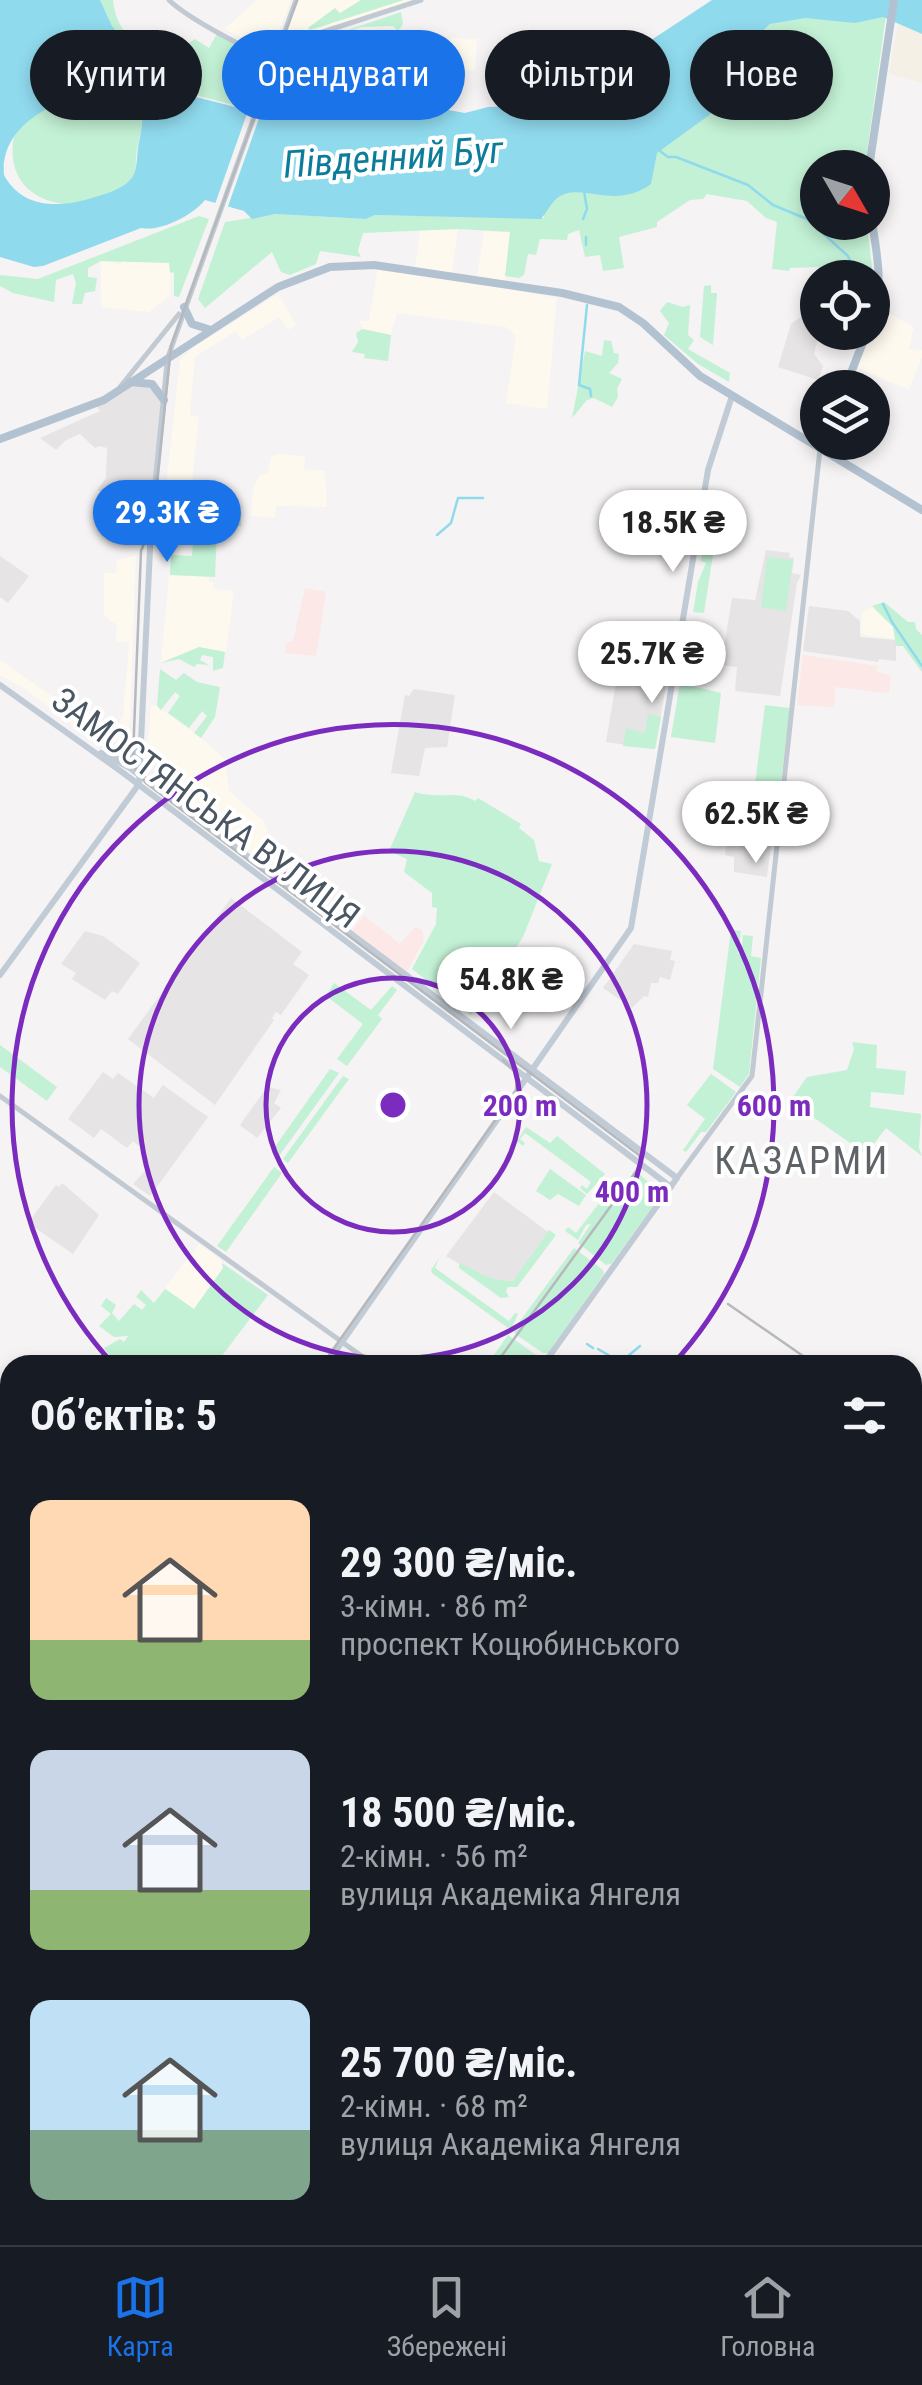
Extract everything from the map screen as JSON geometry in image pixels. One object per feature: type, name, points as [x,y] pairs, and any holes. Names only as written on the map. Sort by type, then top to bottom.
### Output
[{"type":"main road","points":[[873,150],[894,0]]},
{"type":"main road","points":[[0,439],[78,412],[278,287],[342,265],[374,265],[606,302],[633,315],[687,366],[800,434]]},
{"type":"main road","points":[[184,308],[192,324],[212,329]]},
{"type":"main road","points":[[0,975],[138,787],[151,528],[168,357]]},
{"type":"main road","points":[[130,382],[152,384],[164,400]]},
{"type":"main road","points":[[333,1355],[620,946],[633,920],[708,470],[732,396]]},
{"type":"main road","points":[[844,460],[922,510]]},
{"type":"main road","name":"ЗАМОСТЯНСЬКА ВУЛИЦЯ","points":[[0,685],[670,1187]]},
{"type":"main road","name":"ЗАМОСТЯНСЬКА ВУЛИЦЯ","points":[[91,750],[140,775],[677,1178]]},
{"type":"main road","points":[[100,753],[130,758],[141,751]]},
{"type":"main road","points":[[141,751],[146,776],[158,789]]},
{"type":"main road","points":[[125,775],[134,779],[140,775]]},
{"type":"main road","points":[[125,775],[130,796]]},
{"type":"main road","points":[[138,787],[150,784],[158,789]]},
{"type":"main road","points":[[130,796],[152,798]]},
{"type":"main road","points":[[550,1355],[677,1178]]},
{"type":"street","points":[[169,0],[181,11],[222,33]]},
{"type":"street","points":[[285,30],[296,0]]},
{"type":"street","points":[[326,30],[421,0]]},
{"type":"street","points":[[168,357],[253,120]]},
{"type":"street","points":[[114,392],[184,308]]},
{"type":"street","points":[[677,1178],[752,1076],[820,460]]},
{"type":"street","points":[[0,1096],[360,1355]]},
{"type":"shaded area","points":[[257,0],[291,0],[280,30],[224,29]]},
{"type":"shaded area","points":[[296,0],[421,0],[325,30],[285,30]]},
{"type":"shaded area","points":[[465,39],[477,39],[475,70],[465,71]]},
{"type":"shaded area","points":[[458,229],[452,274],[415,268],[420,230]]},
{"type":"shaded area","points":[[484,231],[511,232],[505,281],[477,277]]},
{"type":"shaded area","points":[[122,260],[170,263],[170,296],[149,312],[101,307],[101,261],[121,264]]},
{"type":"shaded area","points":[[378,266],[557,298],[547,409],[506,403],[516,336],[506,327],[397,313],[391,335],[363,329],[359,321],[369,321]]},
{"type":"shaded area","points":[[278,294],[296,325],[288,330],[279,317],[242,340],[236,331],[195,357],[190,415],[199,417],[192,482],[198,483],[197,490],[166,486],[180,360]]},
{"type":"shaded area","points":[[890,314],[914,327],[909,349],[922,350],[922,357],[909,390],[890,382],[890,370],[857,368],[864,350],[890,350]]},
{"type":"shaded area","points":[[800,318],[800,350],[815,350],[822,370],[800,370],[800,374],[778,367],[791,324]]},
{"type":"shaded area","points":[[130,382],[148,382],[164,400],[151,528],[97,490],[106,478],[107,448],[95,448],[80,434],[56,450],[40,438],[100,411],[95,404]]},
{"type":"shaded area","points":[[305,456],[304,469],[325,471],[327,507],[276,506],[275,518],[251,516],[253,489],[259,476],[268,473],[271,457]]},
{"type":"shaded area","points":[[163,493],[187,495],[185,530],[164,528],[160,506]]},
{"type":"shaded area","points":[[766,550],[790,553],[789,557],[794,558],[792,573],[801,575],[780,696],[735,691],[737,667],[721,665],[732,598],[755,600]]},
{"type":"shaded area","points":[[136,555],[129,746],[111,740],[96,743],[25,689],[0,675],[0,660],[109,736],[123,716],[129,643],[116,641],[117,625],[104,616],[104,573],[116,573],[117,560]]},
{"type":"shaded area","points":[[0,556],[29,576],[8,603],[0,597]]},
{"type":"shaded area","points":[[169,575],[209,577],[214,589],[234,591],[226,652],[199,647],[161,662]]},
{"type":"shaded area","points":[[305,588],[326,592],[316,656],[285,653],[286,643],[293,641]]},
{"type":"shaded area","points":[[809,606],[848,611],[860,621],[860,637],[896,640],[896,661],[803,651]]},
{"type":"shaded area","points":[[872,606],[893,627],[896,639],[861,632],[862,613]]},
{"type":"shaded area","points":[[803,655],[878,666],[877,672],[891,676],[889,693],[835,687],[834,707],[797,705]]},
{"type":"shaded area","points":[[618,671],[667,680],[655,749],[606,742]]},
{"type":"shaded area","points":[[414,689],[455,695],[447,747],[425,748],[419,776],[391,773],[405,695],[409,696]]},
{"type":"shaded area","points":[[151,706],[157,706],[225,759],[229,791],[264,821],[269,836],[252,853],[162,784],[173,766],[147,750]]},
{"type":"shaded area","points":[[729,828],[772,837],[767,877],[734,872],[734,857],[725,855]]},
{"type":"shaded area","points":[[231,898],[302,952],[293,964],[309,975],[281,1015],[276,1012],[215,1105],[128,1039]]},
{"type":"shaded area","points":[[364,916],[400,944],[415,927],[422,930],[424,940],[406,973],[351,932]]},
{"type":"shaded area","points":[[85,931],[103,936],[140,963],[118,994],[112,991],[105,1000],[72,979],[76,973],[61,964]]},
{"type":"shaded area","points":[[634,944],[672,951],[670,960],[675,961],[670,980],[660,977],[658,983],[651,983],[648,997],[644,996],[632,1008],[603,988]]},
{"type":"shaded area","points":[[103,1072],[113,1079],[118,1073],[154,1098],[163,1085],[208,1117],[150,1196],[133,1184],[146,1170],[147,1160],[141,1155],[144,1150],[133,1141],[127,1148],[101,1129],[94,1138],[68,1119]]},
{"type":"shaded area","points":[[267,1087],[281,1090],[274,1103],[281,1108],[257,1138],[240,1125]]},
{"type":"shaded area","points":[[62,1183],[99,1215],[73,1254],[28,1223],[56,1185]]},
{"type":"shaded area","points":[[494,1192],[548,1232],[513,1281],[484,1279],[446,1256]]},
{"type":"shaded area","points":[[199,1244],[222,1261],[224,1268],[194,1309],[165,1288]]},
{"type":"green space","points":[[100,0],[113,0],[123,30],[112,26]]},
{"type":"green space","points":[[361,0],[404,0],[308,28],[335,8],[340,13]]},
{"type":"green space","points":[[888,0],[867,150],[800,150],[800,240],[869,240],[871,260],[800,260],[800,268],[772,269],[777,222],[766,218],[747,201],[707,194],[703,199],[690,200],[657,222],[657,227],[619,237],[624,268],[603,271],[600,255],[585,257],[579,230],[568,234],[567,240],[540,239],[536,255],[528,254],[524,275],[519,278],[505,276],[510,232],[458,229],[363,233],[358,251],[361,257],[320,251],[316,264],[290,275],[281,272],[272,252],[205,308],[198,299],[225,222],[275,214],[366,219],[375,215],[544,218],[540,205],[699,120],[833,120],[833,30],[764,30],[770,24]]},
{"type":"green space","points":[[401,12],[403,24],[399,30],[393,26],[348,30]]},
{"type":"green space","points":[[218,32],[222,34],[222,102],[202,97],[202,44],[209,48]]},
{"type":"green space","points":[[29,119],[142,120],[133,176],[115,192],[96,201],[54,202],[36,195],[21,181],[14,162],[14,136]]},
{"type":"green space","points":[[199,216],[209,219],[179,297],[174,296],[174,273],[170,272],[169,263],[101,261],[88,268],[88,277],[97,278],[95,291],[85,293],[82,304],[72,304],[76,283],[73,274],[56,280],[54,302],[13,293],[0,286],[0,275],[38,279]]},
{"type":"green space","points":[[711,285],[711,293],[717,293],[713,345],[700,337],[704,286]]},
{"type":"green space","points":[[667,302],[690,305],[688,335],[694,340],[688,349],[730,373],[729,382],[698,364],[664,335],[669,323],[660,311]]},
{"type":"green space","points":[[363,329],[391,335],[388,361],[352,352],[358,342],[356,333]]},
{"type":"green space","points":[[604,340],[611,341],[614,353],[619,354],[618,363],[609,373],[622,379],[618,397],[612,407],[594,398],[587,400],[572,418],[585,351],[602,356]]},
{"type":"green space","points":[[187,496],[212,498],[215,512],[241,513],[241,526],[217,528],[215,577],[170,575],[171,555],[192,556],[194,531],[173,529],[174,522],[185,523]]},
{"type":"green space","points":[[703,546],[714,548],[704,613],[693,612],[706,563],[701,561]]},
{"type":"green space","points":[[767,557],[793,560],[786,611],[761,608]]},
{"type":"green space","points":[[884,602],[908,622],[915,622],[922,635],[922,672],[903,646],[896,646],[893,627],[872,606]]},
{"type":"green space","points":[[199,647],[225,652],[223,668],[213,671],[213,657],[202,655],[200,660],[209,665],[194,667],[179,659],[161,663]]},
{"type":"green space","points":[[160,669],[176,680],[184,673],[197,682],[220,687],[215,717],[201,738],[194,733],[207,716],[202,711],[189,728],[168,713],[180,696],[175,692],[161,710],[157,706]]},
{"type":"green space","points":[[680,683],[721,693],[715,743],[671,737]]},
{"type":"green space","points":[[765,705],[790,708],[776,822],[761,820],[762,802],[753,800]]},
{"type":"green space","points":[[648,714],[661,717],[655,749],[623,746],[626,728],[645,733]]},
{"type":"green space","points":[[415,792],[475,801],[478,798],[521,824],[519,828],[534,840],[539,861],[552,864],[523,937],[471,1015],[412,969],[436,924],[437,908],[432,907],[432,893],[404,872],[407,859],[389,851]]},
{"type":"green space","points":[[731,930],[741,931],[738,954],[743,935],[753,936],[751,956],[761,958],[749,1074],[740,1087],[713,1069]]},
{"type":"green space","points":[[334,983],[371,1010],[392,986],[397,990],[378,1015],[382,1019],[347,1066],[337,1059],[363,1024],[326,996]]},
{"type":"green space","points":[[852,1042],[877,1045],[876,1068],[906,1071],[904,1095],[871,1092],[870,1107],[921,1114],[922,1156],[886,1128],[866,1154],[790,1101],[807,1077],[847,1070],[854,1049]]},
{"type":"green space","points":[[0,1045],[57,1087],[47,1101],[0,1067]]},
{"type":"green space","points":[[330,1069],[339,1073],[279,1156],[272,1151]]},
{"type":"green space","points":[[711,1074],[736,1092],[686,1152],[683,1150],[705,1119],[687,1105]]},
{"type":"green space","points":[[343,1076],[349,1079],[288,1163],[283,1159]]},
{"type":"green space","points":[[526,1127],[550,1143],[557,1136],[605,1174],[587,1194],[580,1188],[582,1185],[587,1189],[591,1182],[525,1133],[520,1139],[525,1143],[523,1146],[517,1141]]},
{"type":"green space","points":[[274,1167],[282,1173],[226,1252],[217,1246]]},
{"type":"green space","points":[[550,1169],[586,1195],[579,1206],[558,1194],[550,1200],[536,1191]]},
{"type":"green space","points":[[638,1173],[662,1194],[611,1264],[606,1265],[578,1243],[591,1224],[586,1225],[578,1240],[565,1231],[568,1227],[576,1233],[614,1184],[608,1177],[627,1187]]},
{"type":"green space","points":[[549,1230],[556,1235],[517,1287],[508,1287],[509,1297],[501,1298],[459,1268],[459,1263],[488,1277],[513,1281]]},
{"type":"green space","points":[[574,1248],[604,1274],[548,1353],[543,1353],[515,1334],[514,1329]]},
{"type":"green space","points":[[439,1258],[435,1268],[509,1321],[518,1314],[512,1327],[508,1328],[432,1273]]},
{"type":"green space","points":[[222,1263],[268,1295],[223,1355],[109,1355],[104,1348],[120,1339],[124,1342],[128,1336],[114,1337],[99,1326],[111,1314],[101,1306],[106,1298],[116,1305],[112,1313],[119,1321],[134,1304],[142,1310],[146,1305],[136,1297],[141,1290],[154,1303],[165,1289],[194,1309],[223,1268]]},
{"type":"green space","points":[[508,1335],[536,1355],[494,1355]]},
{"type":"sand","points":[[898,22],[922,34],[922,83],[889,74]]},
{"type":"water","name":"Південний Буг","points":[[0,0],[100,0],[115,30],[30,30],[30,120],[10,144],[4,175],[21,195],[56,204],[82,201],[118,189],[133,176],[142,120],[202,120],[202,99],[222,104],[222,120],[465,120],[465,113],[485,108],[485,120],[670,120],[670,30],[666,30],[712,0],[922,0],[922,34],[883,17],[855,23],[805,18],[770,24],[764,30],[690,30],[690,120],[702,120],[657,153],[651,184],[637,192],[610,196],[565,194],[556,199],[541,219],[375,215],[366,219],[275,214],[252,219],[244,211],[205,200],[185,217],[167,225],[141,228],[34,267],[0,257]]},
{"type":"pier","points":[[245,120],[258,120],[226,212],[214,207]]},
{"type":"waterway","points":[[660,151],[748,185],[773,205],[807,219],[849,260]]},
{"type":"waterway","points":[[583,219],[587,209],[584,191]]},
{"type":"waterway","points":[[586,237],[586,245]]},
{"type":"waterway","points":[[587,305],[579,385],[590,389],[591,396]]},
{"type":"waterway","points":[[437,535],[451,523],[458,498],[483,498]]},
{"type":"waterway","points":[[883,604],[922,666]]},
{"type":"waterway","points":[[587,1344],[593,1348]]},
{"type":"waterway","points":[[629,1355],[640,1346]]},
{"type":"waterway","points":[[598,1349],[608,1355]]},
{"type":"tram line","points":[[297,0],[171,346],[153,521],[141,551],[133,757],[136,770],[146,783],[639,1155],[637,1170],[502,1355]]},
{"type":"tram line","points":[[329,1355],[516,1091],[517,1074],[503,1060]]},
{"type":"railway","points":[[728,1304],[802,1355]]},
{"type":"district","name":"КАЗАРМИ","points":[[802,1161]]}]
